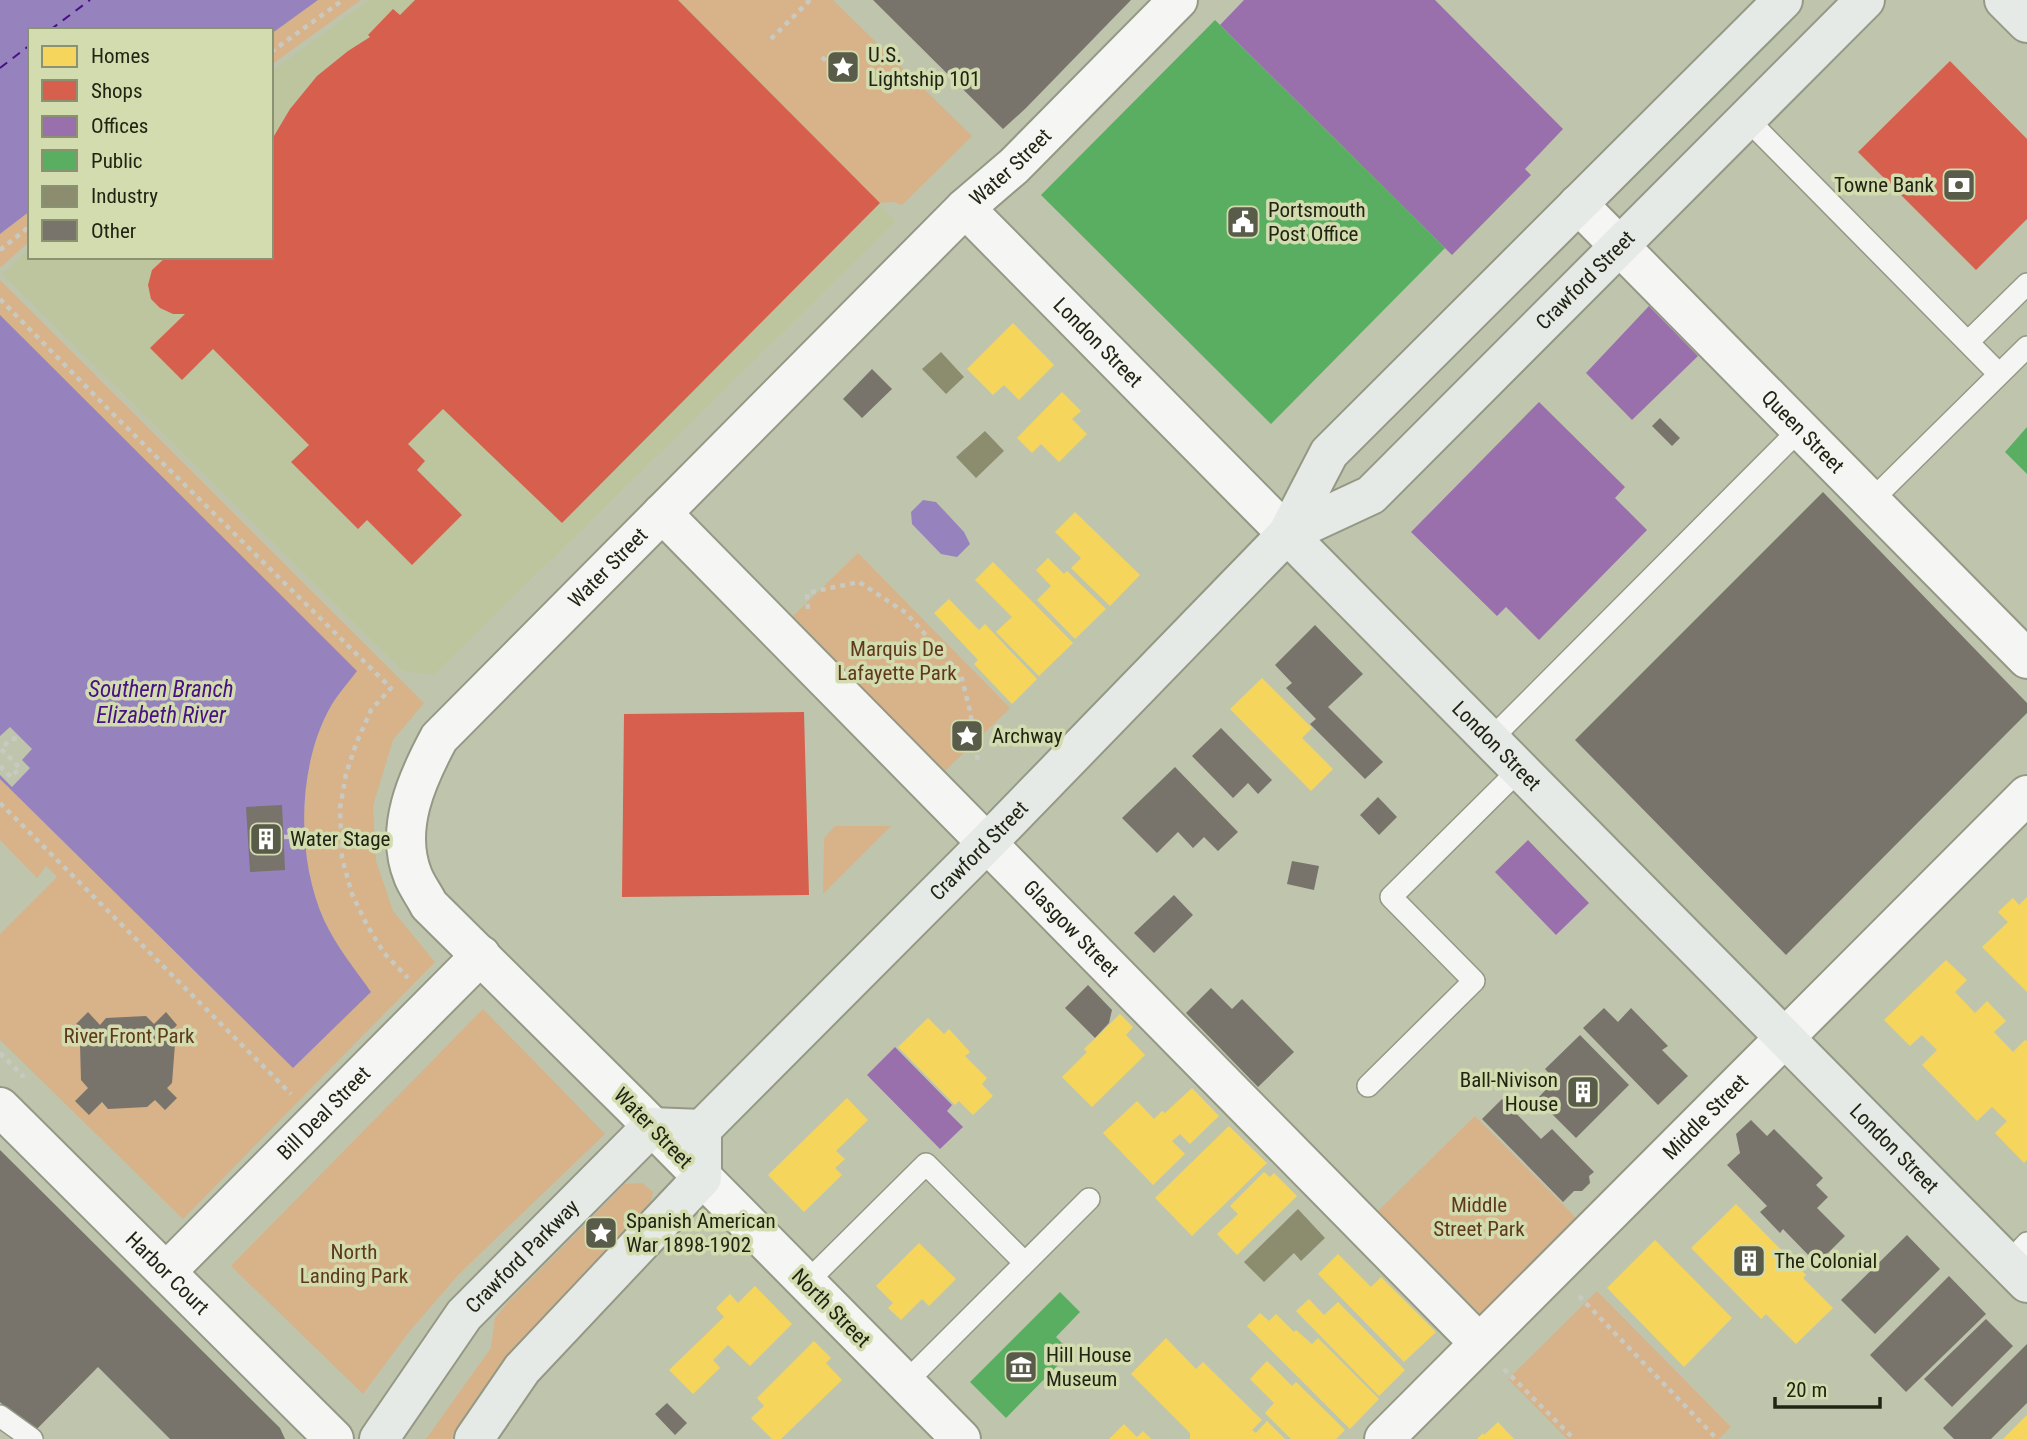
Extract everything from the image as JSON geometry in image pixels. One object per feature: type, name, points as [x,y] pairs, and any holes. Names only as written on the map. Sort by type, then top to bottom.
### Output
[{"type":"main road","name":"Crawford Street","points":[[702,1129],[987,843],[1287,534],[1329,453],[1783,0]]},
{"type":"main road","name":"Crawford Street","points":[[1287,534],[1371,495],[1865,0]]},
{"type":"main road","points":[[2004,0],[2027,23]]},
{"type":"main road","name":"London Street","points":[[1287,534],[1784,1037],[2021,1263]]},
{"type":"main road","points":[[474,1439],[522,1369],[702,1178],[702,1129],[651,1127]]},
{"type":"main road","name":"Crawford Parkway","points":[[379,1439],[464,1315],[651,1127]]},
{"type":"street","name":"Water Street","points":[[702,1178],[429,905],[412,874],[405,843],[409,809],[421,771],[439,738],[965,208],[1014,166],[1178,0]]},
{"type":"street","name":"Queen Street","points":[[1578,204],[2027,659]]},
{"type":"street","name":"London Street","points":[[965,208],[1287,534]]},
{"type":"street","name":"Glasgow Street","points":[[662,513],[1479,1343]]},
{"type":"street","name":"Middle Street","points":[[1384,1439],[2027,795]]},
{"type":"street","name":"Bill Deal Street","points":[[166,1272],[481,956]]},
{"type":"street","name":"Harbor Court","points":[[0,1107],[334,1439]]},
{"type":"street","name":"North Street","points":[[702,1178],[961,1439]]},
{"type":"lane","points":[[1747,119],[1999,374]]},
{"type":"lane","points":[[1968,342],[2027,284]]},
{"type":"lane","points":[[1871,501],[2027,347]]},
{"type":"lane","points":[[1490,740],[1800,429]]},
{"type":"lane","points":[[1368,1086],[1474,981],[1391,897],[1519,770]]},
{"type":"lane","points":[[806,1283],[926,1164],[1025,1263]]},
{"type":"lane","points":[[905,1382],[1089,1199]]},
{"type":"lane","points":[[0,1416],[32,1439]]},
{"type":"path","points":[[273,51],[343,0]]},
{"type":"path","points":[[771,39],[810,0]]},
{"type":"path","points":[[822,57],[841,76]]},
{"type":"path","points":[[0,250],[28,228]]},
{"type":"path","points":[[0,299],[391,688],[371,710],[356,744],[346,774],[340,808],[342,858],[352,894],[384,953],[409,977],[399,987]]},
{"type":"path","points":[[808,616],[807,593],[859,582],[906,613],[961,675],[978,762]]},
{"type":"path","points":[[0,766],[11,777],[20,768],[1,749],[11,739],[21,738]]},
{"type":"path","points":[[0,803],[292,1095]]},
{"type":"path","points":[[284,837],[341,835]]},
{"type":"path","points":[[0,1053],[29,1081]]},
{"type":"path","points":[[282,1104],[301,1085]]},
{"type":"path","points":[[1579,1296],[1717,1439]]},
{"type":"path","points":[[1479,1343],[1574,1439]]},
{"type":"shaded area","points":[[369,0],[678,0],[896,221],[434,675],[403,671],[2,274],[28,250],[28,259],[273,259],[273,71]]},
{"type":"green space","points":[[318,0],[361,0],[273,64],[273,33]]},
{"type":"green space","points":[[678,0],[833,0],[972,136],[902,205],[893,202],[880,203]]},
{"type":"green space","points":[[28,213],[28,243],[0,268],[0,234]]},
{"type":"green space","name":"River Front Park","points":[[0,280],[424,703],[393,740],[373,806],[376,861],[393,911],[435,962],[183,1219],[0,1040],[0,934],[57,877],[46,866],[37,878],[0,840],[0,779],[293,1068],[371,992],[324,920],[315,895],[305,841],[306,784],[312,756],[331,706],[356,671],[0,315]]},
{"type":"green space","name":"Marquis De Lafayette Park","points":[[858,553],[1010,708],[942,774],[790,619]]},
{"type":"green space","points":[[835,826],[891,826],[823,894],[824,838]]},
{"type":"green space","name":"North Landing Park","points":[[483,1009],[605,1134],[459,1274],[409,1332],[363,1394],[231,1266]]},
{"type":"green space","name":"Middle Street Park","points":[[1475,1116],[1581,1223],[1484,1318],[1378,1211]]},
{"type":"green space","points":[[642,1183],[653,1192],[649,1213],[519,1347],[451,1439],[426,1439],[491,1348],[495,1318],[509,1301],[625,1184]]},
{"type":"green space","points":[[1597,1291],[1731,1427],[1719,1439],[1567,1439],[1508,1379]]},
{"type":"water","points":[[0,0],[318,0],[273,33],[273,28],[28,28],[28,213],[0,234]]},
{"type":"water","name":"Southern Branch Elizabeth River","points":[[0,315],[357,671],[331,706],[312,756],[306,783],[305,841],[308,869],[324,920],[371,992],[293,1068],[0,779]]},
{"type":"water","points":[[923,500],[936,502],[964,532],[970,544],[957,557],[941,554],[912,524],[911,512]]},
{"type":"pier","points":[[10,727],[32,749],[22,760],[30,768],[12,787],[0,775],[0,736]]},
{"type":"building: Homes","points":[[1013,323],[1054,365],[1019,400],[1004,385],[993,395],[967,369]]},
{"type":"building: Homes","points":[[1062,392],[1081,411],[1072,419],[1087,434],[1059,462],[1041,444],[1032,453],[1017,438]]},
{"type":"building: Homes","points":[[1075,512],[1140,575],[1110,606],[1071,568],[1081,558],[1055,532]]},
{"type":"building: Homes","points":[[1048,558],[1064,574],[1067,571],[1106,609],[1075,639],[1037,600],[1051,586],[1036,570]]},
{"type":"building: Homes","points":[[993,562],[1073,643],[1039,676],[996,632],[1012,617],[975,580]]},
{"type":"building: Homes","points":[[949,599],[979,630],[985,624],[1037,679],[1012,704],[974,664],[978,660],[934,613]]},
{"type":"building: Homes","points":[[1262,678],[1312,728],[1302,738],[1333,769],[1311,791],[1230,709]]},
{"type":"building: Homes","points":[[2027,897],[2027,992],[1982,947],[2008,922],[1998,912],[2013,898],[2019,905]]},
{"type":"building: Homes","points":[[1946,960],[1967,980],[1955,992],[1975,1013],[1987,1001],[2006,1021],[1994,1032],[2013,1052],[2027,1041],[2027,1160],[2024,1163],[1995,1133],[2007,1121],[1992,1107],[1977,1121],[1922,1065],[1937,1050],[1922,1035],[1910,1046],[1884,1020]]},
{"type":"building: Homes","points":[[1120,1014],[1133,1027],[1126,1035],[1145,1055],[1092,1107],[1062,1077],[1087,1052],[1084,1049]]},
{"type":"building: Homes","points":[[928,1018],[944,1034],[949,1029],[970,1052],[965,1056],[987,1078],[982,1084],[993,1096],[973,1115],[959,1101],[955,1105],[898,1047]]},
{"type":"building: Homes","points":[[1192,1088],[1219,1116],[1190,1144],[1180,1134],[1172,1141],[1185,1154],[1153,1185],[1103,1133],[1137,1101],[1154,1119],[1162,1111],[1165,1113]]},
{"type":"building: Homes","points":[[847,1098],[868,1120],[836,1151],[845,1159],[835,1168],[842,1175],[804,1212],[768,1175]]},
{"type":"building: Homes","points":[[1229,1126],[1267,1163],[1192,1236],[1155,1198]]},
{"type":"building: Homes","points":[[1264,1172],[1270,1177],[1274,1173],[1297,1196],[1237,1255],[1217,1234],[1238,1214],[1230,1206]]},
{"type":"building: Homes","name":"The Colonial","points":[[1736,1204],[1806,1275],[1803,1278],[1833,1308],[1796,1344],[1766,1314],[1761,1319],[1691,1248]]},
{"type":"building: Homes","points":[[1655,1240],[1732,1318],[1684,1367],[1607,1288]]},
{"type":"building: Homes","points":[[919,1243],[956,1279],[929,1306],[922,1299],[901,1320],[888,1308],[893,1303],[876,1286]]},
{"type":"building: Homes","points":[[1338,1254],[1371,1287],[1381,1277],[1436,1332],[1404,1362],[1318,1274]]},
{"type":"building: Homes","points":[[755,1286],[792,1324],[750,1366],[728,1345],[713,1360],[720,1368],[693,1394],[669,1370],[724,1317],[716,1308],[730,1294],[738,1303]]},
{"type":"building: Homes","points":[[1309,1299],[1324,1315],[1338,1302],[1405,1370],[1379,1396],[1296,1311]]},
{"type":"building: Homes","points":[[1260,1313],[1269,1321],[1276,1314],[1294,1332],[1296,1330],[1312,1344],[1318,1338],[1379,1399],[1350,1429],[1247,1326]]},
{"type":"building: Homes","points":[[1166,1338],[1196,1369],[1203,1362],[1262,1420],[1252,1430],[1256,1433],[1267,1421],[1285,1439],[1190,1439],[1190,1433],[1131,1374]]},
{"type":"building: Homes","points":[[814,1341],[831,1358],[826,1363],[842,1380],[781,1439],[772,1439],[751,1418],[764,1406],[757,1398]]},
{"type":"building: Homes","points":[[1267,1361],[1292,1386],[1296,1382],[1345,1430],[1336,1439],[1291,1439],[1265,1413],[1274,1403],[1250,1379]]},
{"type":"building: Homes","points":[[2027,1415],[2027,1439],[2003,1439]]},
{"type":"building: Homes","points":[[1498,1422],[1514,1439],[1477,1439],[1483,1433],[1484,1435]]},
{"type":"building: Homes","points":[[1124,1424],[1137,1437],[1143,1431],[1151,1439],[1109,1439]]},
{"type":"building: Shops","points":[[415,0],[678,0],[880,203],[562,523],[443,409],[408,444],[425,461],[417,470],[462,515],[412,565],[367,520],[358,529],[291,462],[309,445],[213,349],[182,380],[150,348],[185,314],[173,314],[160,308],[151,299],[148,285],[152,270],[164,259],[273,259],[273,138],[290,109],[317,76],[370,37],[368,35],[393,9],[400,15]]},
{"type":"building: Shops","name":"Towne Bank","points":[[1950,61],[2027,139],[2027,219],[1976,270],[1858,152]]},
{"type":"building: Shops","points":[[804,712],[809,895],[622,897],[624,714]]},
{"type":"building: Offices","points":[[1244,0],[1435,0],[1563,129],[1525,169],[1531,175],[1452,255],[1220,25]]},
{"type":"building: Offices","points":[[1649,306],[1698,356],[1632,420],[1586,373]]},
{"type":"building: Offices","points":[[1539,402],[1625,487],[1615,498],[1647,530],[1539,640],[1506,607],[1497,616],[1411,532]]},
{"type":"building: Offices","points":[[1528,840],[1589,903],[1556,935],[1495,872]]},
{"type":"building: Offices","points":[[895,1047],[952,1105],[947,1111],[963,1127],[940,1149],[867,1075]]},
{"type":"building: Public","name":"Portsmouth Post Office","points":[[1215,20],[1445,248],[1271,424],[1041,195]]},
{"type":"building: Public","points":[[2027,427],[2027,474],[2005,452]]},
{"type":"building: Public","name":"Hill House Museum","points":[[1060,1292],[1080,1312],[1056,1337],[1071,1352],[1006,1418],[970,1382]]},
{"type":"building: Industry","points":[[941,352],[964,377],[946,394],[922,369]]},
{"type":"building: Industry","points":[[985,431],[1004,451],[976,478],[956,457]]},
{"type":"building: Industry","points":[[1298,1209],[1325,1238],[1301,1261],[1294,1253],[1264,1282],[1244,1262]]},
{"type":"building: Other","points":[[873,0],[1131,0],[1003,129]]},
{"type":"building: Other","points":[[872,369],[892,389],[862,418],[843,399]]},
{"type":"building: Other","points":[[1660,418],[1680,438],[1672,446],[1652,426]]},
{"type":"building: Other","points":[[1823,492],[2027,703],[2027,713],[1786,955],[1575,740]]},
{"type":"building: Other","points":[[1315,625],[1363,674],[1328,707],[1383,762],[1365,779],[1310,724],[1316,719],[1286,688],[1292,683],[1275,665]]},
{"type":"building: Other","points":[[1221,728],[1272,780],[1258,794],[1248,783],[1233,798],[1192,756]]},
{"type":"building: Other","points":[[1175,767],[1238,832],[1218,851],[1204,837],[1193,848],[1178,832],[1157,853],[1122,818]]},
{"type":"building: Other","points":[[1378,797],[1397,817],[1379,835],[1360,815]]},
{"type":"building: Other","name":"Water Stage","points":[[282,805],[285,870],[250,872],[246,807]]},
{"type":"building: Other","points":[[1292,861],[1319,866],[1314,890],[1287,884]]},
{"type":"building: Other","points":[[1174,895],[1193,915],[1154,953],[1134,933]]},
{"type":"building: Other","points":[[1088,985],[1112,1010],[1109,1023],[1095,1038],[1065,1008]]},
{"type":"building: Other","points":[[1211,988],[1232,1009],[1242,999],[1294,1052],[1258,1087],[1186,1013]]},
{"type":"building: Other","points":[[1604,1008],[1618,1022],[1631,1008],[1668,1046],[1662,1050],[1688,1076],[1658,1105],[1583,1028]]},
{"type":"building: Other","points":[[88,1012],[100,1025],[106,1018],[146,1016],[154,1024],[166,1012],[177,1025],[166,1036],[175,1044],[172,1083],[167,1088],[177,1098],[165,1110],[155,1100],[147,1107],[108,1109],[102,1102],[89,1115],[75,1101],[88,1088],[81,1080],[80,1044],[88,1036],[76,1024]]},
{"type":"building: Other","name":"Ball-Nivison House","points":[[1580,1035],[1629,1085],[1576,1138],[1537,1099],[1555,1080],[1545,1069]]},
{"type":"building: Other","points":[[1502,1099],[1541,1139],[1552,1129],[1594,1172],[1589,1176],[1590,1183],[1582,1191],[1574,1191],[1563,1202],[1482,1119]]},
{"type":"building: Other","points":[[1751,1120],[1767,1136],[1774,1129],[1823,1178],[1816,1185],[1828,1197],[1817,1208],[1845,1236],[1817,1264],[1783,1229],[1780,1233],[1760,1212],[1767,1206],[1727,1165],[1740,1153],[1736,1134]]},
{"type":"building: Other","points":[[0,1150],[280,1428],[285,1439],[170,1439],[98,1367],[32,1434],[0,1402]]},
{"type":"building: Other","points":[[1907,1235],[1940,1269],[1875,1334],[1841,1300]]},
{"type":"building: Other","points":[[1949,1276],[1986,1314],[1906,1392],[1870,1355]]},
{"type":"building: Other","points":[[1986,1319],[2013,1346],[1952,1407],[1924,1379]]},
{"type":"building: Other","points":[[2027,1344],[2027,1403],[1991,1439],[1954,1439],[1943,1428]]},
{"type":"building: Other","points":[[667,1403],[687,1423],[675,1435],[655,1414]]},
{"type":"ferry route","points":[[53,28],[90,0]]},
{"type":"ferry route","points":[[0,68],[28,47]]},
{"type":"place","name":"U.S. Lightship 101","points":[[843,67]]},
{"type":"place","name":"Towne Bank","points":[[1959,185]]},
{"type":"place","name":"Portsmouth Post Office","points":[[1243,222]]},
{"type":"place","name":"Archway","points":[[967,736]]},
{"type":"place","name":"Water Stage","points":[[266,839]]},
{"type":"place","name":"Ball-Nivison House","points":[[1583,1092]]},
{"type":"place","name":"Spanish American War 1898-1902","points":[[601,1233]]},
{"type":"place","name":"The Colonial","points":[[1749,1261]]},
{"type":"place","name":"Hill House Museum","points":[[1021,1367]]}]
